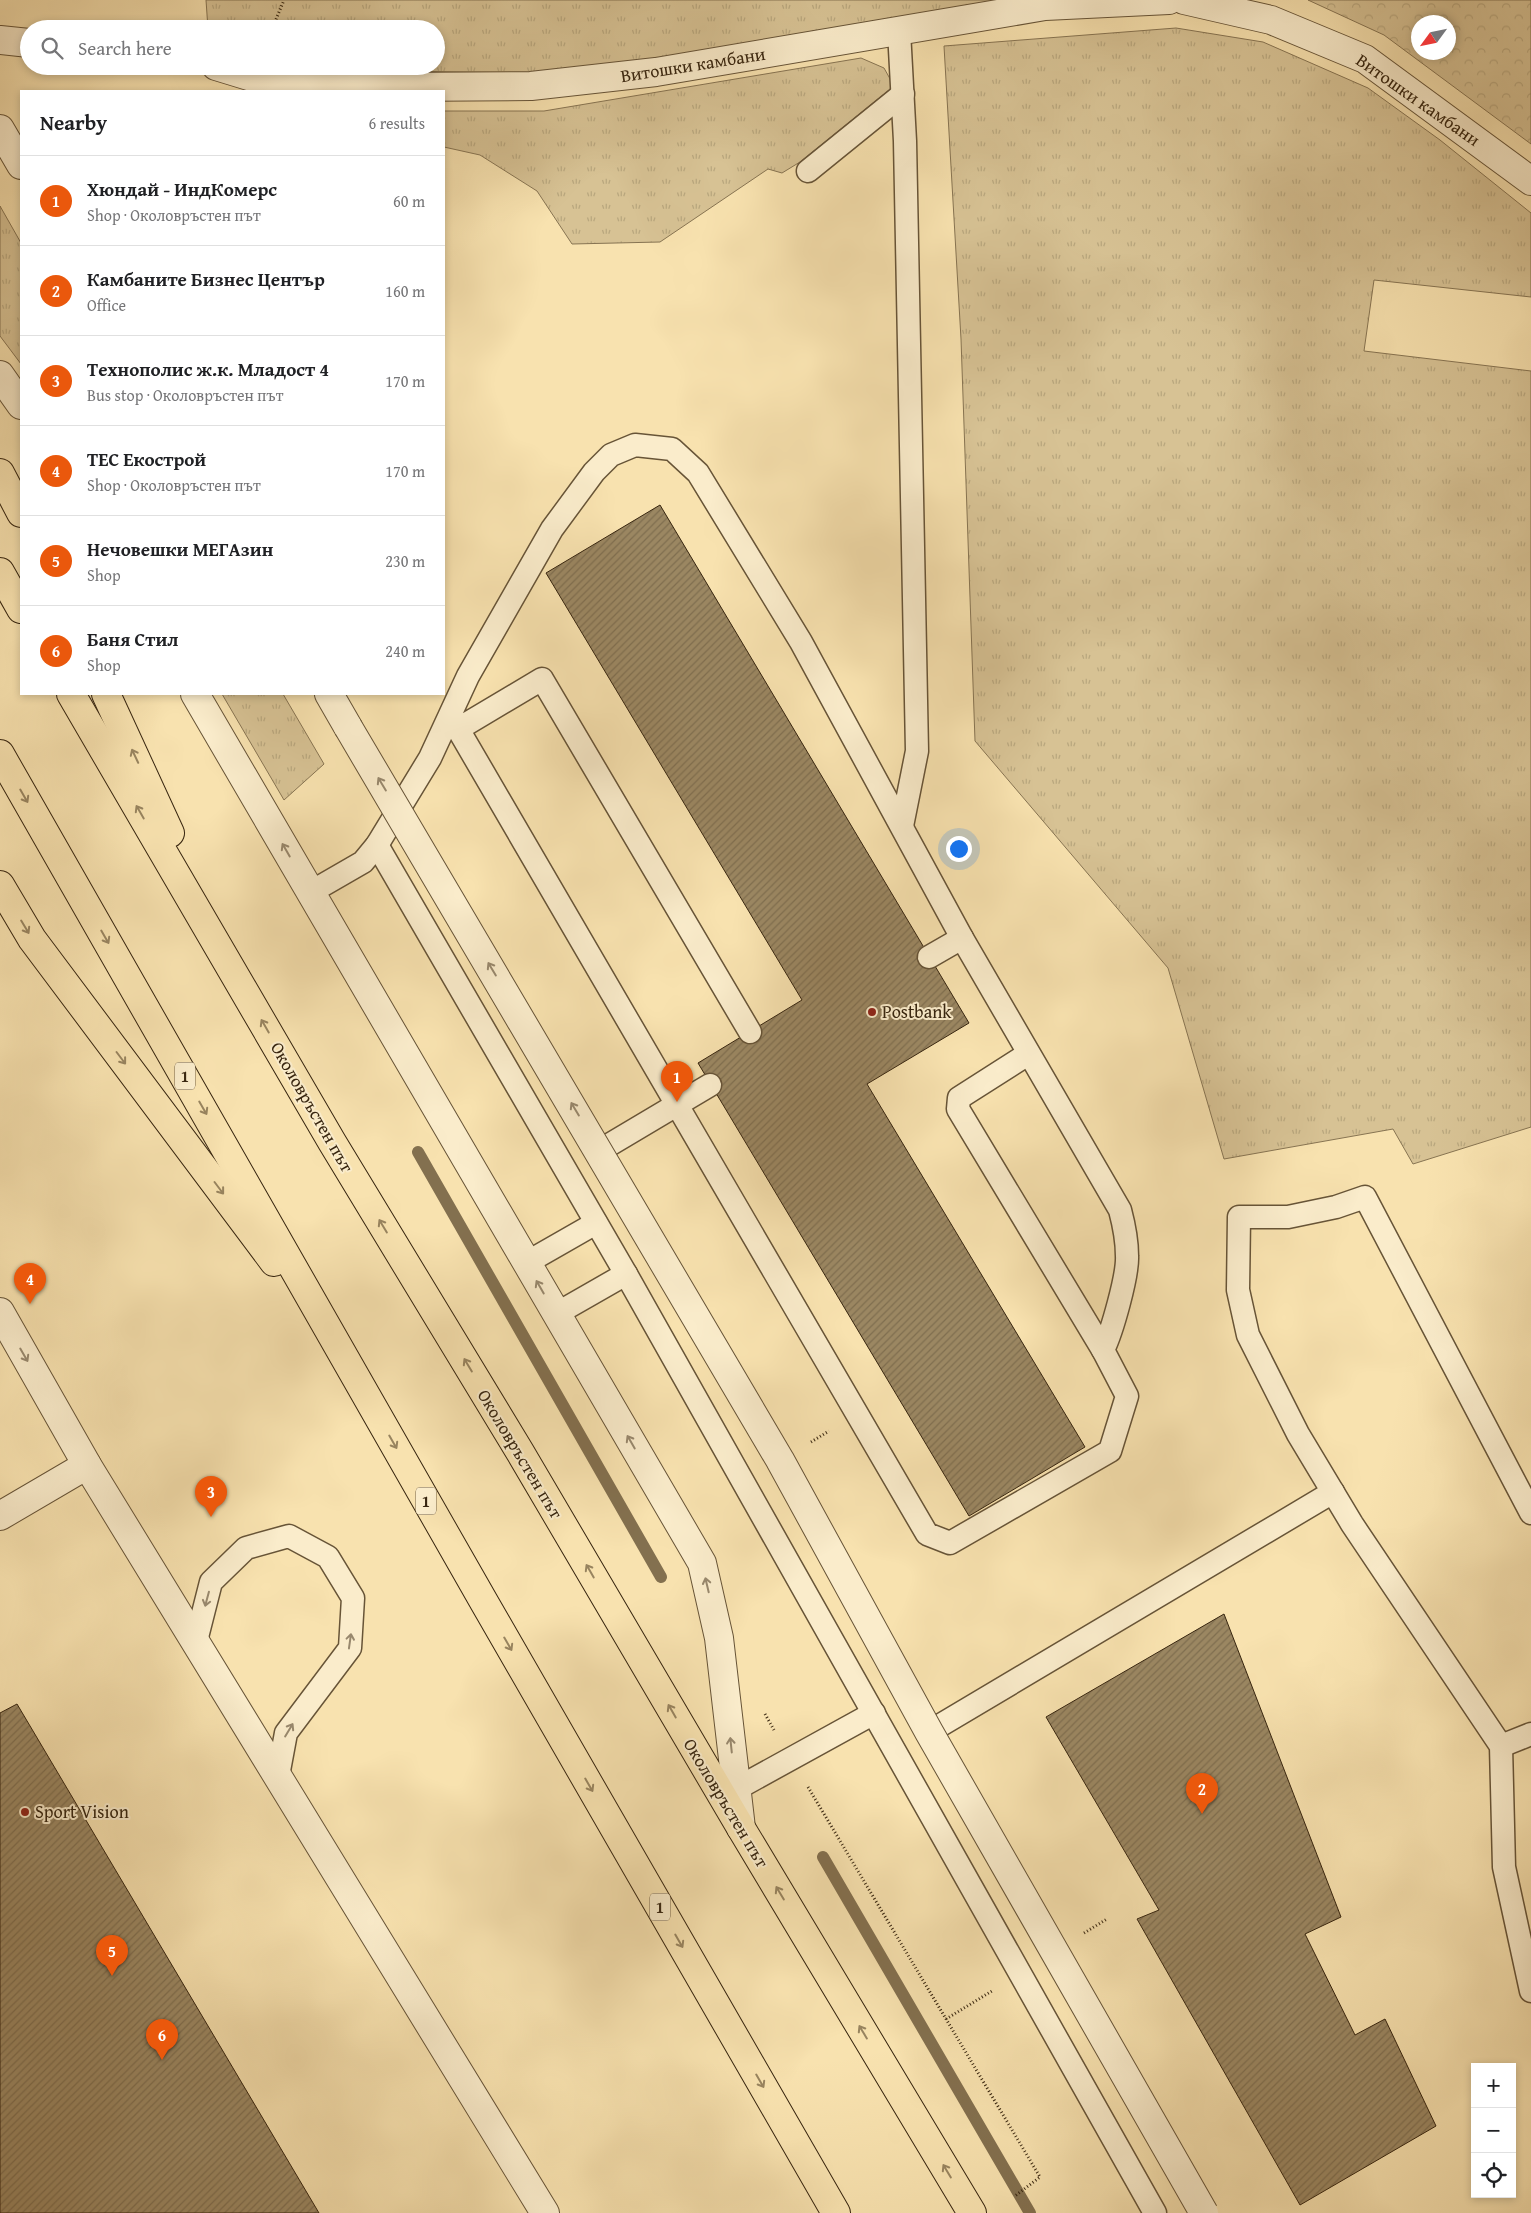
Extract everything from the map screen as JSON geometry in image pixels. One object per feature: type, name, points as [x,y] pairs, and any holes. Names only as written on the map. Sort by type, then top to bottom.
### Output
[{"type":"highway","points":[[0,473],[20,511]]},
{"type":"highway","points":[[0,572],[20,607]]},
{"type":"highway","name":"Околовръстен път","points":[[72,695],[235,975],[741,1828],[972,2213]]},
{"type":"highway","points":[[106,695],[235,975]]},
{"type":"highway","name":"1","points":[[0,754],[836,2213]]},
{"type":"highway","points":[[0,886],[32,939],[342,1351]]},
{"type":"street","name":"Витошки камбани","points":[[245,75],[397,88],[531,86],[656,72],[1046,6],[1169,0]]},
{"type":"street","name":"Витошки камбани","points":[[1184,0],[1272,20],[1365,59],[1531,181]]},
{"type":"street","points":[[0,40],[20,42]]},
{"type":"street","points":[[0,129],[20,163]]},
{"type":"street","points":[[0,375],[20,404]]},
{"type":"street","points":[[195,695],[702,1563],[720,1638],[741,1828]]},
{"type":"street","points":[[330,695],[600,1151],[780,1460],[929,1732],[1204,2213]]},
{"type":"street","points":[[0,1312],[87,1465],[545,2213]]},
{"type":"street","points":[[0,1516],[87,1465]]},
{"type":"lane","points":[[899,31],[903,94],[917,751],[902,826]]},
{"type":"lane","points":[[808,171],[903,94]]},
{"type":"lane","points":[[311,892],[363,862],[377,845],[430,758],[468,676],[552,529],[594,472],[611,455],[635,445],[672,449],[698,473],[801,642],[962,938],[1120,1210],[1126,1233],[1128,1258],[1113,1326],[1103,1350]]},
{"type":"lane","points":[[750,1032],[542,679],[458,729],[927,1534],[950,1543],[1110,1451],[1127,1396],[1103,1350],[958,1109],[959,1098],[964,1094],[1028,1054]]},
{"type":"lane","points":[[377,845],[626,1274],[1155,2213]]},
{"type":"lane","points":[[930,957],[962,938]]},
{"type":"lane","points":[[600,1151],[710,1085]]},
{"type":"lane","points":[[1531,1513],[1365,1197],[1336,1207],[1288,1217],[1239,1217],[1238,1290],[1248,1335],[1298,1434],[1333,1492],[1501,1746],[1504,1867],[1531,1991]]},
{"type":"lane","points":[[526,1263],[596,1223]]},
{"type":"lane","points":[[556,1314],[626,1274]]},
{"type":"lane","points":[[929,1732],[1333,1492]]},
{"type":"lane","points":[[196,1641],[211,1582],[246,1548],[280,1538],[289,1536],[328,1557],[353,1598],[350,1648],[286,1733],[278,1776]]},
{"type":"lane","points":[[736,1789],[874,1713]]},
{"type":"lane","points":[[1501,1746],[1531,1734]]},
{"type":"path","points":[[276,20],[284,0]]},
{"type":"path","points":[[780,1460],[857,1414]]},
{"type":"path","points":[[763,1710],[1040,2177],[1016,2196]]},
{"type":"green space","points":[[206,0],[1004,0],[664,60],[537,73],[445,72],[445,20],[207,20]]},
{"type":"green space","points":[[1308,0],[1531,0],[1531,144],[1418,60],[1456,60],[1456,15],[1411,15],[1411,55],[1384,35]]},
{"type":"green space","points":[[1176,28],[1263,42],[1368,88],[1440,140],[1531,213],[1531,297],[1374,280],[1364,351],[1531,371],[1531,1127],[1413,1164],[1393,1129],[1224,1159],[1168,968],[975,741],[961,339],[944,46]]},
{"type":"green space","points":[[861,58],[884,68],[894,86],[800,162],[782,173],[768,169],[660,242],[572,244],[537,191],[480,155],[445,147],[445,111],[544,111]]},
{"type":"green space","points":[[0,206],[20,241],[20,363],[0,336]]},
{"type":"green space","points":[[223,695],[284,695],[324,764],[284,800]]},
{"type":"building","name":"Postbank","points":[[660,505],[969,1023],[867,1084],[1085,1447],[969,1516],[698,1063],[802,1000],[546,573]]},
{"type":"building","points":[[1224,1614],[1341,1917],[1305,1934],[1355,2035],[1385,2019],[1436,2126],[1300,2205],[1137,1919],[1159,1910],[1046,1717]]},
{"type":"building","points":[[17,1704],[319,2213],[0,2213],[0,1713]]},
{"type":"waterway","points":[[418,1152],[661,1577]]},
{"type":"waterway","points":[[823,1857],[1030,2213]]},
{"type":"place","name":"Postbank","points":[[872,1012]]},
{"type":"place","name":"Хюндай - ИндКомерс","points":[[677,1102]]},
{"type":"place","name":"ТЕС Екострой","points":[[30,1304]]},
{"type":"place","name":"Технополис ж.к. Младост 4","points":[[211,1517]]},
{"type":"place","name":"Sport Vision","points":[[25,1812]]},
{"type":"place","name":"Камбаните Бизнес Център","points":[[1202,1814]]},
{"type":"place","name":"Нечовешки МЕГАзин","points":[[112,1976]]},
{"type":"place","name":"Баня Стил","points":[[162,2060]]}]
